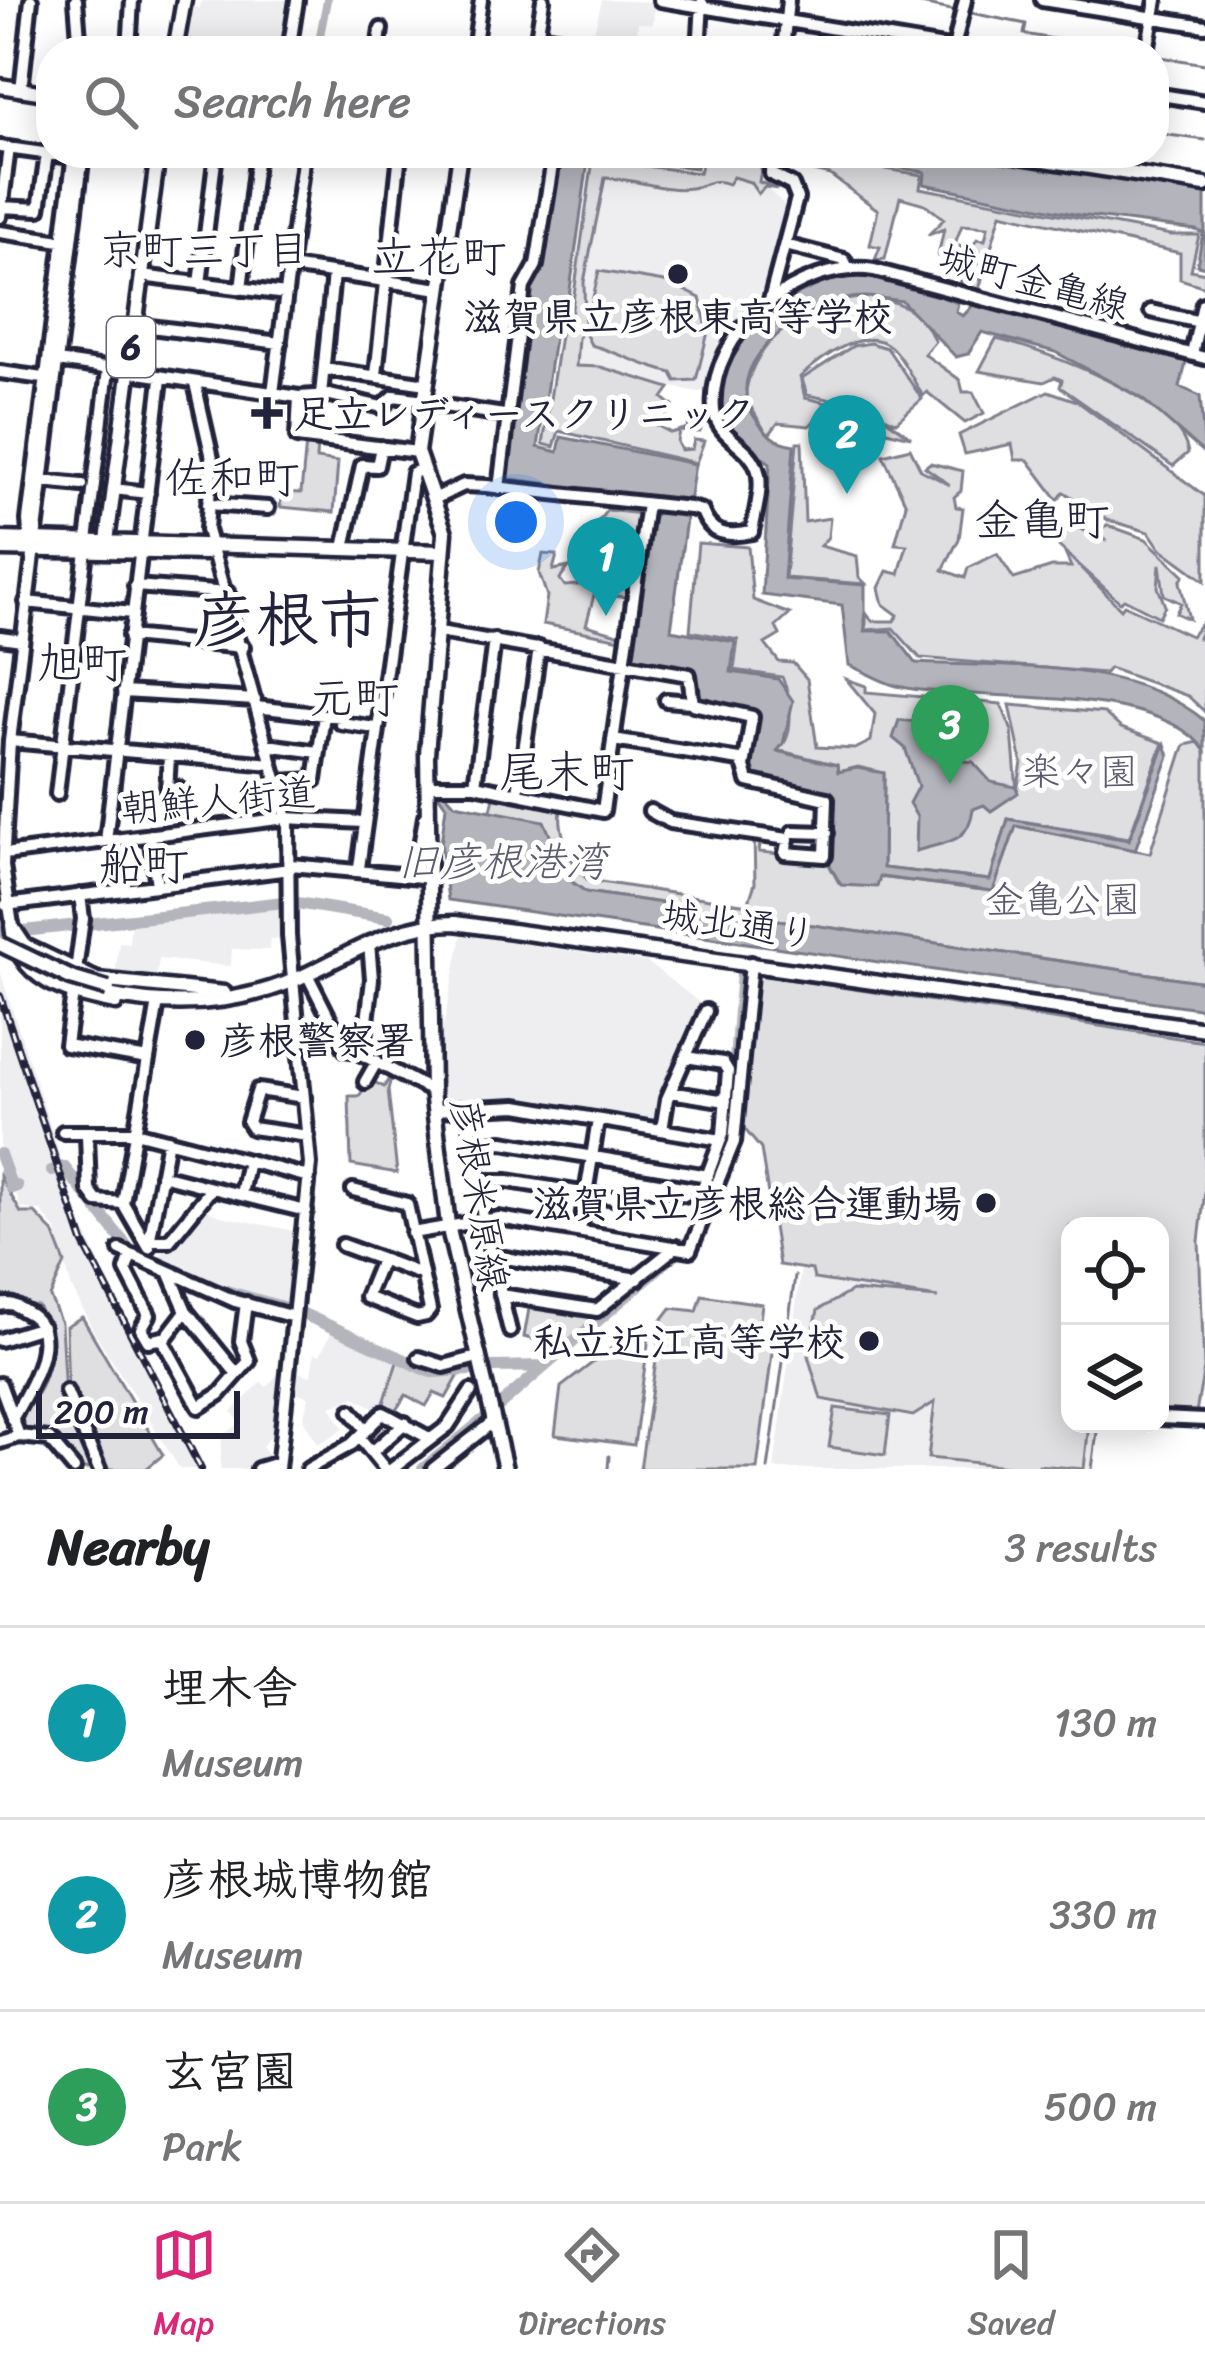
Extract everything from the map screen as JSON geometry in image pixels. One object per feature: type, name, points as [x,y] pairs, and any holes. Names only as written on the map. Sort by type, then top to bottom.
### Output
[{"type":"main road","points":[[178,36],[184,0]]},
{"type":"main road","points":[[0,86],[36,92]]},
{"type":"main road","name":"6","points":[[106,546],[156,168]]},
{"type":"main road","points":[[417,452],[458,168]]},
{"type":"main road","points":[[1098,168],[1205,185]]},
{"type":"main road","name":"彦根米原線","points":[[417,452],[445,533],[427,785],[432,1091],[448,1225],[505,1469]]},
{"type":"main road","points":[[0,538],[87,546],[441,556]]},
{"type":"main road","points":[[0,549],[31,542]]},
{"type":"main road","points":[[214,549],[344,548],[402,554]]},
{"type":"main road","name":"城北通り","points":[[298,976],[386,928],[431,919],[1205,1026]]},
{"type":"main road","name":"城北通り","points":[[0,947],[108,992],[177,1004],[298,976],[431,919],[1205,1026]]},
{"type":"main road","points":[[12,925],[26,946],[114,984],[214,988],[225,996],[217,1006],[157,1009],[73,992],[28,970],[12,925]]},
{"type":"street","points":[[21,90],[31,0]]},
{"type":"street","points":[[76,0],[79,36]]},
{"type":"street","points":[[130,36],[132,0]]},
{"type":"street","points":[[291,36],[297,0]]},
{"type":"street","points":[[476,36],[481,0]]},
{"type":"street","points":[[543,0],[538,35],[544,36]]},
{"type":"street","points":[[660,0],[702,3],[883,36]]},
{"type":"street","points":[[784,36],[788,0]]},
{"type":"street","points":[[957,36],[964,0]]},
{"type":"street","points":[[1042,0],[1205,26]]},
{"type":"street","points":[[1150,36],[1156,0]]},
{"type":"street","points":[[700,36],[702,3]]},
{"type":"street","points":[[380,36],[381,29]]},
{"type":"street","points":[[1169,96],[1205,102]]},
{"type":"street","points":[[0,217],[4,148],[36,152]]},
{"type":"street","points":[[1,207],[39,209],[45,168]]},
{"type":"street","points":[[12,925],[6,904],[4,854],[10,741],[76,168]]},
{"type":"street","points":[[200,284],[214,168]]},
{"type":"street","points":[[241,289],[255,168]]},
{"type":"street","points":[[273,393],[302,168]]},
{"type":"street","points":[[376,375],[398,168]]},
{"type":"street","points":[[499,488],[524,287],[536,265],[552,168]]},
{"type":"street","points":[[770,300],[797,198],[792,185],[771,174],[771,168]]},
{"type":"street","points":[[1124,172],[1125,168]]},
{"type":"street","points":[[0,232],[67,242]]},
{"type":"street","name":"城町金亀線","points":[[785,245],[844,260],[848,268],[874,270],[1199,356]]},
{"type":"street","points":[[290,267],[440,290]]},
{"type":"street","points":[[436,498],[464,485],[499,488],[702,511],[705,524],[715,532],[752,532],[757,466],[721,430],[714,416],[714,392],[729,350],[770,300],[819,273],[848,268]]},
{"type":"street","points":[[321,395],[333,274]]},
{"type":"street","points":[[141,276],[286,294]]},
{"type":"street","points":[[1199,356],[1203,304]]},
{"type":"street","points":[[1151,311],[1200,322]]},
{"type":"street","points":[[134,325],[280,343]]},
{"type":"street","points":[[52,360],[299,398],[321,395],[382,407],[394,396],[505,415]]},
{"type":"street","points":[[324,369],[427,383]]},
{"type":"street","points":[[57,794],[107,370]]},
{"type":"street","points":[[0,372],[49,379]]},
{"type":"street","points":[[31,542],[42,482],[49,379]]},
{"type":"street","points":[[106,841],[161,379]]},
{"type":"street","points":[[195,383],[211,447],[208,504],[214,549],[286,818],[288,903],[298,976],[308,1136],[306,1211],[278,1466],[258,1469]]},
{"type":"street","points":[[299,398],[297,437],[417,452]]},
{"type":"street","points":[[344,548],[362,465],[377,466],[380,447]]},
{"type":"street","name":"朝鮮人街道","points":[[4,854],[286,818],[364,822],[413,473],[423,469]]},
{"type":"street","points":[[42,482],[82,485]]},
{"type":"street","points":[[112,489],[148,493]]},
{"type":"street","points":[[208,504],[268,508]]},
{"type":"street","points":[[427,785],[475,784],[603,811],[647,504]]},
{"type":"street","points":[[135,586],[228,593]]},
{"type":"street","points":[[26,602],[131,614]]},
{"type":"street","points":[[439,632],[689,675],[691,702]]},
{"type":"street","points":[[129,636],[243,646]]},
{"type":"street","points":[[0,637],[22,640]]},
{"type":"street","points":[[475,784],[494,640]]},
{"type":"street","points":[[518,792],[539,648]]},
{"type":"street","points":[[123,692],[255,704],[375,728]]},
{"type":"street","points":[[666,700],[751,714],[744,767]]},
{"type":"street","points":[[278,782],[315,780],[324,715]]},
{"type":"street","points":[[613,740],[740,760],[748,782],[827,800],[825,856],[785,853],[788,839],[670,822],[650,811]]},
{"type":"street","points":[[10,741],[272,764]]},
{"type":"street","points":[[267,745],[318,752]]},
{"type":"street","points":[[169,757],[167,790],[178,788]]},
{"type":"street","points":[[415,876],[428,808]]},
{"type":"street","points":[[358,868],[364,822]]},
{"type":"street","points":[[794,832],[827,833]]},
{"type":"street","points":[[150,835],[157,885]]},
{"type":"street","points":[[6,904],[290,867],[358,868],[432,878]]},
{"type":"street","points":[[80,896],[82,923],[66,1046],[148,1059]]},
{"type":"street","points":[[364,1052],[372,979],[369,943]]},
{"type":"street","points":[[501,1294],[597,1310],[681,1248],[734,1142],[751,963]]},
{"type":"street","points":[[298,976],[345,1049],[364,1052],[432,1091]]},
{"type":"street","points":[[157,1009],[123,1204],[149,1255],[170,1274],[295,1317]]},
{"type":"street","points":[[662,1130],[670,1092],[706,1011]]},
{"type":"street","points":[[478,1181],[688,1210],[696,1206],[721,1140],[728,1071],[723,1063],[686,1057]]},
{"type":"street","points":[[365,1082],[377,1061]]},
{"type":"street","points":[[304,1097],[258,1090],[248,1122],[252,1128],[308,1136]]},
{"type":"street","points":[[670,1092],[726,1101]]},
{"type":"street","points":[[434,1110],[518,1106],[721,1140]]},
{"type":"street","points":[[469,1108],[483,1219],[510,1331]]},
{"type":"street","points":[[580,1231],[598,1120]]},
{"type":"street","points":[[63,1132],[135,1132],[309,1177]]},
{"type":"street","points":[[87,1135],[88,1190],[98,1201],[123,1204]]},
{"type":"street","points":[[149,1255],[168,1140]]},
{"type":"street","points":[[472,1144],[502,1142],[708,1176]]},
{"type":"street","points":[[241,1195],[248,1161]]},
{"type":"street","points":[[161,1175],[306,1211]]},
{"type":"street","points":[[186,1311],[163,1338],[148,1341],[141,1328],[149,1316],[126,1270],[125,1254],[149,1255],[169,1241],[212,1188]]},
{"type":"street","points":[[353,1190],[402,1199],[430,1310],[417,1317],[366,1298]]},
{"type":"street","points":[[412,1233],[483,1219],[681,1248]]},
{"type":"street","points":[[342,1245],[380,1263],[421,1274]]},
{"type":"street","points":[[492,1256],[638,1279]]},
{"type":"street","points":[[359,1312],[380,1263]]},
{"type":"street","points":[[170,1274],[186,1311],[237,1375]]},
{"type":"street","points":[[163,1338],[200,1407],[249,1361],[241,1341],[246,1303]]},
{"type":"street","points":[[0,1305],[13,1304],[38,1316],[42,1327],[39,1374],[12,1419]]},
{"type":"street","points":[[0,1340],[42,1327]]},
{"type":"street","points":[[419,1358],[444,1366],[478,1357]]},
{"type":"street","points":[[0,1384],[19,1436]]},
{"type":"street","points":[[66,1390],[99,1469]]},
{"type":"street","points":[[351,1411],[372,1452],[389,1469],[429,1438],[471,1390]]},
{"type":"street","points":[[313,1468],[332,1458],[383,1413],[429,1438]]},
{"type":"street","points":[[1169,1418],[1205,1420]]},
{"type":"street","points":[[433,1469],[448,1463],[494,1421]]},
{"type":"street","points":[[372,1452],[405,1424]]},
{"type":"street","points":[[0,1442],[19,1436],[49,1439],[74,1469]]},
{"type":"street","points":[[332,1458],[341,1469]]},
{"type":"shaded area","points":[[294,0],[288,36],[183,36],[188,7],[200,8],[201,1]]},
{"type":"shaded area","points":[[602,0],[655,2],[653,24],[638,23],[636,36],[593,36]]},
{"type":"shaded area","name":"滋賀県立彦根東高等学校","points":[[598,170],[748,173],[783,203],[788,214],[779,256],[711,389],[699,392],[569,368]]},
{"type":"shaded area","points":[[282,904],[287,940],[270,939],[269,950],[232,949],[231,966],[159,959],[155,986],[115,980],[119,942],[129,943],[131,918]]},
{"type":"shaded area","points":[[462,935],[647,962],[704,1006],[664,1096],[659,1122],[512,1102],[441,1103],[439,1047]]},
{"type":"shaded area","points":[[0,971],[82,1224],[132,1338],[205,1469],[180,1469],[93,1330],[71,1286],[56,1230],[41,1211],[21,1208],[0,1147]]},
{"type":"shaded area","points":[[201,1206],[220,1216],[300,1232],[292,1308],[156,1261]]},
{"type":"shaded area","name":"私立近江高等学校","points":[[801,1268],[812,1270],[814,1279],[952,1300],[1061,1392],[1061,1433],[1096,1433],[1091,1469],[774,1469]]},
{"type":"shaded area","points":[[333,1329],[397,1360],[380,1411],[355,1397],[331,1406],[344,1429],[318,1444],[303,1419],[309,1397],[289,1389],[292,1370],[311,1376],[314,1353],[320,1355]]},
{"type":"shaded area","points":[[281,1370],[279,1427],[262,1446],[271,1460],[245,1469],[220,1469],[222,1436],[240,1423],[232,1412],[261,1382],[267,1387]]},
{"type":"green space","points":[[592,168],[699,173],[700,168],[761,168],[759,182],[778,189],[765,187],[758,194],[750,182],[733,177],[728,184],[680,189],[605,178],[584,282],[585,329],[578,338],[576,366],[601,367],[670,388],[663,398],[673,406],[658,426],[671,433],[688,428],[690,414],[704,418],[700,432],[679,431],[677,442],[681,450],[692,449],[694,440],[704,441],[696,463],[559,431],[554,447],[543,444],[563,316],[571,316]]},
{"type":"green space","points":[[801,168],[879,168],[922,175],[920,188],[1171,235],[1199,235],[1191,270],[1205,273],[1205,287],[1180,279],[1180,253],[1001,213],[978,293],[959,288],[962,277],[980,279],[984,266],[960,256],[960,246],[971,248],[977,239],[985,240],[988,227],[962,225],[950,257],[938,256],[944,229],[928,235],[944,219],[925,204],[900,197],[885,259],[875,260],[880,247],[870,245],[878,210],[830,175]]},
{"type":"green space","points":[[599,271],[670,283],[700,298],[708,332],[696,380],[676,381],[672,373],[591,345],[585,333]]},
{"type":"green space","points":[[870,297],[904,306],[924,323],[935,341],[924,354],[960,380],[963,392],[973,392],[984,413],[965,423],[927,392],[923,396],[891,347],[869,339],[843,347],[800,377],[805,398],[880,415],[911,437],[821,415],[809,426],[778,423],[768,436],[745,397],[759,356],[807,314]]},
{"type":"green space","points":[[996,339],[1075,366],[1136,396],[1179,433],[1188,453],[1173,466],[1060,387],[1062,380],[1055,377],[1044,382],[979,371]]},
{"type":"green space","points":[[870,343],[887,348],[922,399],[896,422],[858,405],[807,395],[802,379],[853,346]]},
{"type":"green space","points":[[1048,391],[1077,401],[1205,496],[1205,581],[1160,548],[1149,532],[1108,520],[1064,492],[1058,500],[1028,460],[1015,460],[1012,444],[965,454],[959,435]]},
{"type":"green space","points":[[797,442],[802,442],[805,522],[830,518],[828,537],[820,546],[857,556],[859,577],[866,584],[785,578]]},
{"type":"green space","points":[[306,443],[317,444],[316,459],[338,462],[334,512],[280,507],[282,492],[301,493]]},
{"type":"green space","points":[[910,448],[921,470],[950,485],[925,467],[930,463],[963,471],[961,491],[954,497],[956,507],[963,508],[959,539],[943,570],[965,578],[968,568],[997,554],[1014,579],[1052,567],[1071,567],[1064,551],[1121,609],[1124,605],[1191,636],[1205,619],[1198,638],[1205,642],[1205,712],[1188,696],[1109,668],[1105,673],[920,658],[893,628],[866,630],[866,613],[872,621],[894,621],[898,615],[883,604],[879,588],[887,571],[899,574],[907,545],[895,544],[906,504],[883,455]]},
{"type":"green space","points":[[607,510],[641,514],[630,597],[594,595],[586,625],[625,636],[622,658],[621,639],[543,624],[547,596],[539,573],[543,554],[557,555],[553,570],[569,567],[560,579],[565,586],[603,583],[608,564],[619,563],[622,547],[610,542],[610,531],[593,528]]},
{"type":"green space","points":[[1107,525],[1146,539],[1184,575],[1180,582],[1189,619],[1176,613],[1181,603],[1164,595],[1160,564],[1158,587],[1165,606],[1159,617],[1124,599],[1120,602],[1053,541],[1074,526],[1107,541],[1098,533]]},
{"type":"green space","name":"楽々園","points":[[698,543],[748,547],[753,600],[790,614],[776,627],[780,635],[765,644],[779,662],[793,663],[807,679],[817,747],[855,749],[871,741],[875,714],[846,679],[866,686],[866,692],[1001,704],[1012,731],[1017,791],[1022,763],[1010,705],[1104,713],[1121,728],[1163,743],[1129,838],[1008,819],[990,880],[883,868],[884,773],[858,767],[838,772],[837,765],[777,750],[787,737],[790,718],[782,677],[734,670],[738,640],[690,631]]},
{"type":"green space","name":"金亀公園","points":[[1199,742],[1205,751],[1205,982],[586,892],[568,879],[544,822],[490,814],[495,793],[561,806],[566,846],[588,880],[748,905],[755,883],[754,836],[761,837],[759,852],[832,859],[830,866],[839,883],[879,877],[993,891],[1016,826],[1150,853],[1185,745]]},
{"type":"green space","name":"滋賀県立彦根総合運動場","points":[[754,974],[1205,1042],[1205,1191],[1199,1241],[1204,1368],[1195,1418],[1169,1416],[1169,1217],[1061,1217],[1061,1433],[1088,1433],[1084,1469],[928,1458],[935,1402],[913,1416],[821,1399],[808,1356],[818,1310],[852,1291],[938,1298],[814,1279],[812,1270],[779,1265],[761,1149],[742,1126]]},
{"type":"green space","points":[[393,1071],[388,1090],[397,1173],[351,1165],[349,1096],[359,1096],[370,1080],[384,1087]]},
{"type":"green space","points":[[0,1176],[21,1213],[35,1213],[53,1232],[65,1263],[50,1297],[61,1323],[65,1397],[98,1469],[80,1469],[54,1438],[22,1429],[23,1416],[45,1374],[49,1344],[38,1306],[0,1300]]},
{"type":"green space","points":[[702,1295],[762,1304],[758,1335],[774,1338],[757,1469],[640,1469],[662,1320],[671,1308],[697,1311]]},
{"type":"green space","points":[[530,1303],[601,1315],[561,1346],[524,1337]]},
{"type":"green space","points":[[82,1317],[163,1455],[146,1469],[101,1469],[68,1396],[66,1326]]},
{"type":"green space","points":[[632,1326],[650,1329],[634,1445],[555,1435],[561,1387],[621,1341]]},
{"type":"green space","points":[[398,1359],[434,1376],[459,1375],[446,1398],[434,1393],[426,1406],[406,1395],[394,1413],[383,1406]]},
{"type":"green space","points":[[835,1408],[890,1415],[885,1455],[829,1447]]},
{"type":"water","points":[[556,168],[587,168],[567,311],[558,311],[538,447],[558,452],[561,437],[695,464],[689,503],[505,478],[529,291],[543,256]]},
{"type":"water","points":[[901,168],[1049,168],[1205,193],[1205,267],[1197,265],[1203,233],[1196,230],[1079,215],[924,184],[925,172]]},
{"type":"water","points":[[849,275],[901,282],[958,303],[956,312],[963,316],[976,302],[1187,359],[1180,387],[1200,396],[1205,454],[1140,397],[1055,352],[982,332],[968,354],[956,357],[902,301],[846,299],[785,328],[754,362],[747,381],[747,401],[758,422],[773,438],[794,445],[784,579],[865,585],[865,631],[891,631],[916,663],[1067,670],[1141,686],[1205,721],[1205,751],[1182,729],[1149,714],[1108,705],[890,684],[849,665],[842,605],[762,595],[770,463],[725,425],[719,391],[725,367],[737,344],[777,307]]},
{"type":"water","points":[[648,508],[687,512],[671,630],[735,642],[731,672],[778,679],[793,701],[777,751],[837,765],[838,772],[857,768],[884,773],[883,868],[990,880],[1008,819],[1129,840],[1165,744],[1169,756],[1135,850],[1016,826],[993,891],[880,877],[877,887],[841,885],[830,866],[835,796],[750,778],[754,712],[697,702],[692,672],[629,659]]},
{"type":"water","points":[[899,720],[951,726],[957,740],[955,760],[973,762],[991,782],[1016,787],[1018,793],[991,811],[984,805],[973,809],[966,829],[954,840],[916,851],[917,817],[909,803],[918,786],[905,748],[893,738]]},
{"type":"water","name":"旧彦根港湾","points":[[444,792],[455,804],[544,821],[568,879],[586,892],[1205,982],[1205,1009],[448,900],[441,843],[446,806],[439,796]]},
{"type":"waterway","points":[[320,36],[327,0]]},
{"type":"waterway","points":[[900,0],[957,11]]},
{"type":"waterway","points":[[966,12],[1026,24],[1024,34],[1036,36]]},
{"type":"waterway","points":[[1169,58],[1205,64]]},
{"type":"waterway","points":[[1169,135],[1205,140]]},
{"type":"waterway","points":[[24,931],[284,902]]},
{"type":"waterway","points":[[291,902],[388,918]]},
{"type":"waterway","points":[[0,932],[6,933]]},
{"type":"waterway","points":[[709,1190],[729,1137],[742,973]]},
{"type":"waterway","points":[[0,1154],[12,1188],[17,1186]]},
{"type":"waterway","points":[[52,1171],[64,1167],[133,1254]]},
{"type":"waterway","points":[[500,1405],[689,1242]]},
{"type":"waterway","points":[[768,1469],[795,1276]]},
{"type":"waterway","points":[[219,1289],[293,1310]]},
{"type":"waterway","points":[[299,1312],[431,1372],[471,1370]]},
{"type":"waterway","points":[[492,1367],[544,1366]]},
{"type":"waterway","points":[[423,1469],[483,1420]]},
{"type":"waterway","points":[[1092,1469],[1097,1433]]},
{"type":"waterway","points":[[608,1469],[609,1456]]},
{"type":"railway","points":[[0,996],[83,1242],[201,1469]]},
{"type":"place","name":"滋賀県立彦根東高等学校","points":[[678,274]]},
{"type":"place","name":"足立レディースクリニック","points":[[267,413]]},
{"type":"place","name":"彦根城博物館","points":[[847,494]]},
{"type":"place","name":"埋木舎","points":[[606,616]]},
{"type":"place","name":"玄宮園","points":[[950,784]]},
{"type":"place","name":"彦根警察署","points":[[195,1040]]},
{"type":"place","name":"滋賀県立彦根総合運動場","points":[[986,1203]]},
{"type":"place","name":"私立近江高等学校","points":[[869,1341]]},
{"type":"district","name":"京町三丁目","points":[[204,250]]},
{"type":"district","name":"立花町","points":[[439,257]]},
{"type":"district","name":"佐和町","points":[[232,478]]},
{"type":"district","name":"金亀町","points":[[1042,520]]},
{"type":"district","name":"彦根市","points":[[287,620]]},
{"type":"district","name":"旭町","points":[[82,663]]},
{"type":"district","name":"元町","points":[[354,698]]},
{"type":"district","name":"尾末町","points":[[567,772]]},
{"type":"district","name":"船町","points":[[144,865]]}]
